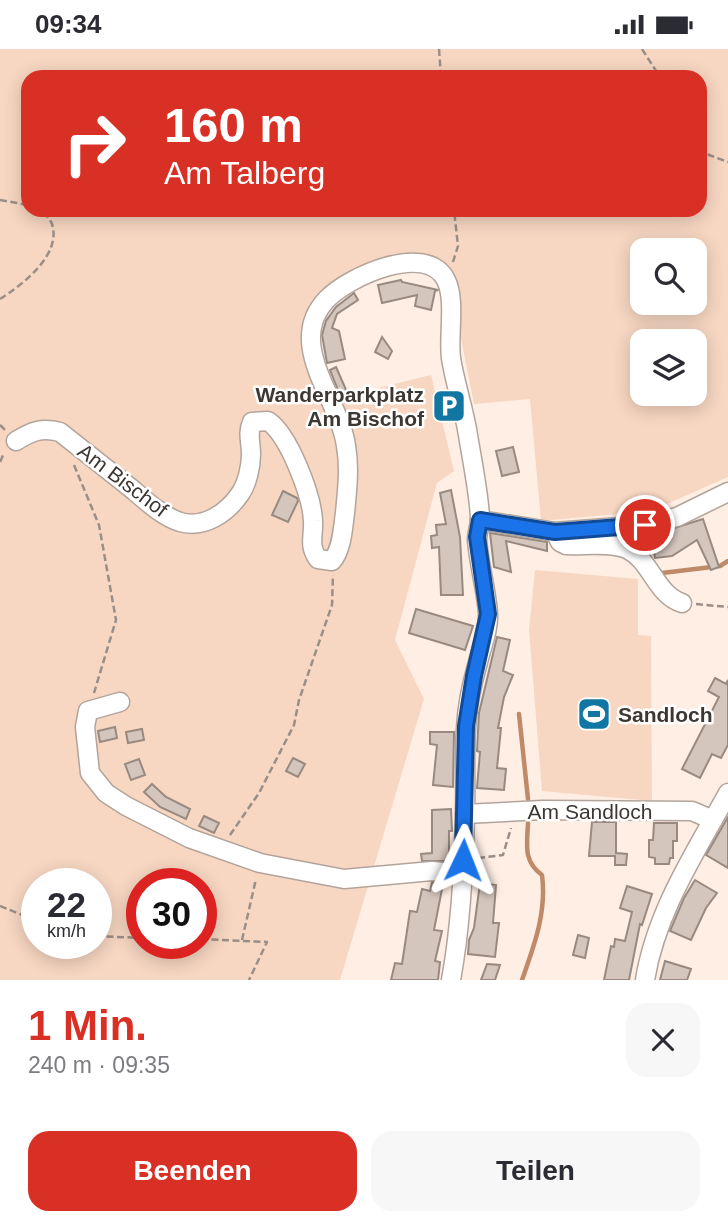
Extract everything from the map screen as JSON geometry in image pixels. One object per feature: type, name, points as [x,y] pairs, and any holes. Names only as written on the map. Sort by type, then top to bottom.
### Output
[{"type":"street","points":[[332,561],[343,527],[348,483],[346,444],[338,417],[318,376],[312,353],[312,332],[317,311],[329,297],[351,280],[367,272],[410,263],[430,265],[447,281],[450,297],[451,357],[468,432],[480,520],[477,537],[488,614],[466,726],[463,867],[458,941],[452,980]]},
{"type":"street","name":"Am Bischof","points":[[16,441],[32,431],[46,428],[60,432],[160,512],[181,522],[194,523],[209,521],[226,509],[240,493],[248,476],[251,454],[249,429],[252,422],[268,421],[274,425],[293,457],[310,501],[313,552],[318,559],[332,561]]},
{"type":"street","points":[[480,520],[555,532],[645,525],[677,517],[728,492]]},
{"type":"street","points":[[555,532],[560,542],[566,545],[618,547],[628,550],[636,556],[664,593],[672,600],[682,603]]},
{"type":"street","points":[[120,702],[88,711],[85,727],[90,773],[106,793],[157,822],[222,851],[260,863],[344,879],[463,867]]},
{"type":"street","points":[[645,980],[652,944],[667,908],[728,793]]},
{"type":"street","name":"Am Sandloch","points":[[465,814],[516,811],[692,811],[713,820]]},
{"type":"path","points":[[439,49],[440,70]]},
{"type":"path","points":[[642,49],[656,70]]},
{"type":"path","points":[[707,153],[728,162]]},
{"type":"path","points":[[0,200],[21,204]]},
{"type":"path","points":[[0,299],[34,273],[47,254],[53,238],[52,223],[47,217]]},
{"type":"path","points":[[447,281],[458,246],[455,217]]},
{"type":"path","points":[[60,432],[99,525],[116,620],[88,711]]},
{"type":"path","points":[[222,851],[259,793],[294,725],[299,700],[332,605],[332,561]]},
{"type":"path","points":[[682,603],[728,607]]},
{"type":"path","points":[[463,867],[503,855],[516,811]]},
{"type":"path","points":[[242,940],[260,863]]},
{"type":"path","points":[[0,907],[21,915]]},
{"type":"path","points":[[217,939],[267,942],[249,980]]},
{"type":"shaded area","points":[[0,49],[728,49],[728,477],[651,511],[541,521],[530,399],[474,404],[450,283],[421,267],[353,275],[311,302],[320,361],[334,399],[431,375],[454,471],[437,483],[395,640],[424,699],[340,980],[0,980]]},
{"type":"shaded area","name":"Sandloch","points":[[535,570],[638,579],[638,635],[651,636],[652,801],[542,791],[529,630]]},
{"type":"building","points":[[401,280],[438,290],[435,291],[431,310],[415,306],[417,295],[382,303],[378,285]]},
{"type":"building","points":[[354,293],[358,300],[337,314],[332,328],[339,331],[345,359],[327,363],[322,335],[326,321],[336,307]]},
{"type":"building","points":[[382,337],[392,351],[388,359],[375,352]]},
{"type":"building","points":[[336,367],[347,392],[340,395],[330,370]]},
{"type":"building","points":[[513,447],[519,472],[502,476],[496,451]]},
{"type":"building","points":[[451,490],[460,537],[463,595],[441,595],[439,547],[432,548],[431,536],[437,535],[436,525],[446,524],[440,493]]},
{"type":"building","points":[[283,491],[298,501],[288,522],[272,515]]},
{"type":"building","points":[[703,519],[719,567],[711,570],[697,540],[672,556],[655,558],[652,535]]},
{"type":"building","points":[[490,533],[547,542],[547,551],[506,541],[511,572],[494,567]]},
{"type":"building","points":[[416,609],[473,626],[465,650],[409,633]]},
{"type":"building","points":[[497,637],[510,640],[503,671],[513,675],[504,697],[498,728],[501,728],[497,768],[506,769],[504,790],[477,788],[479,713]]},
{"type":"building","points":[[715,678],[726,684],[728,680],[728,745],[721,758],[712,754],[700,778],[682,769],[719,697],[708,691]]},
{"type":"building","points":[[115,727],[117,738],[100,742],[98,731]]},
{"type":"building","points":[[142,729],[144,740],[128,743],[126,732]]},
{"type":"building","points":[[430,732],[454,732],[453,787],[433,785],[437,745],[430,744]]},
{"type":"building","points":[[293,758],[305,764],[298,777],[286,771]]},
{"type":"building","points":[[139,759],[145,775],[131,780],[125,764]]},
{"type":"building","points":[[152,784],[166,797],[190,809],[186,819],[160,807],[144,792]]},
{"type":"building","points":[[451,809],[449,861],[422,861],[421,854],[432,853],[432,810]]},
{"type":"building","points":[[204,816],[219,823],[214,833],[199,826]]},
{"type":"building","points":[[728,817],[728,868],[706,855]]},
{"type":"building","points":[[592,822],[616,822],[616,853],[627,854],[626,865],[615,865],[615,856],[589,856]]},
{"type":"building","points":[[654,823],[677,823],[677,841],[673,841],[673,858],[670,858],[669,864],[655,864],[655,858],[649,857],[649,840],[653,840]]},
{"type":"building","points":[[695,880],[717,893],[706,908],[691,940],[670,931]]},
{"type":"building","points":[[432,882],[443,884],[434,930],[442,931],[435,961],[440,962],[438,980],[391,980],[395,963],[402,964],[410,911],[417,912],[422,889],[430,891]]},
{"type":"building","points":[[480,883],[496,885],[493,923],[499,923],[495,957],[468,954]]},
{"type":"building","points":[[627,886],[652,894],[642,925],[640,924],[629,980],[604,980],[611,946],[614,947],[615,939],[625,941],[632,912],[620,908]]},
{"type":"building","points":[[578,935],[589,938],[585,958],[573,955]]},
{"type":"building","points":[[665,961],[691,969],[687,980],[660,980]]},
{"type":"building","points":[[487,964],[500,965],[495,980],[481,980]]},
{"type":"waterway","points":[[662,573],[720,566],[728,561]]},
{"type":"waterway","points":[[519,714],[528,799]]},
{"type":"waterway","points":[[522,980],[538,929],[543,902],[542,875],[529,858],[528,823]]},
{"type":"place","name":"Wanderparkplatz Am Bischof","points":[[449,406]]},
{"type":"place","name":"Sandloch","points":[[594,714]]},
{"type":"route","points":[[463,860],[466,726],[474,676],[488,624],[477,537],[480,520],[555,532],[645,525]]}]
